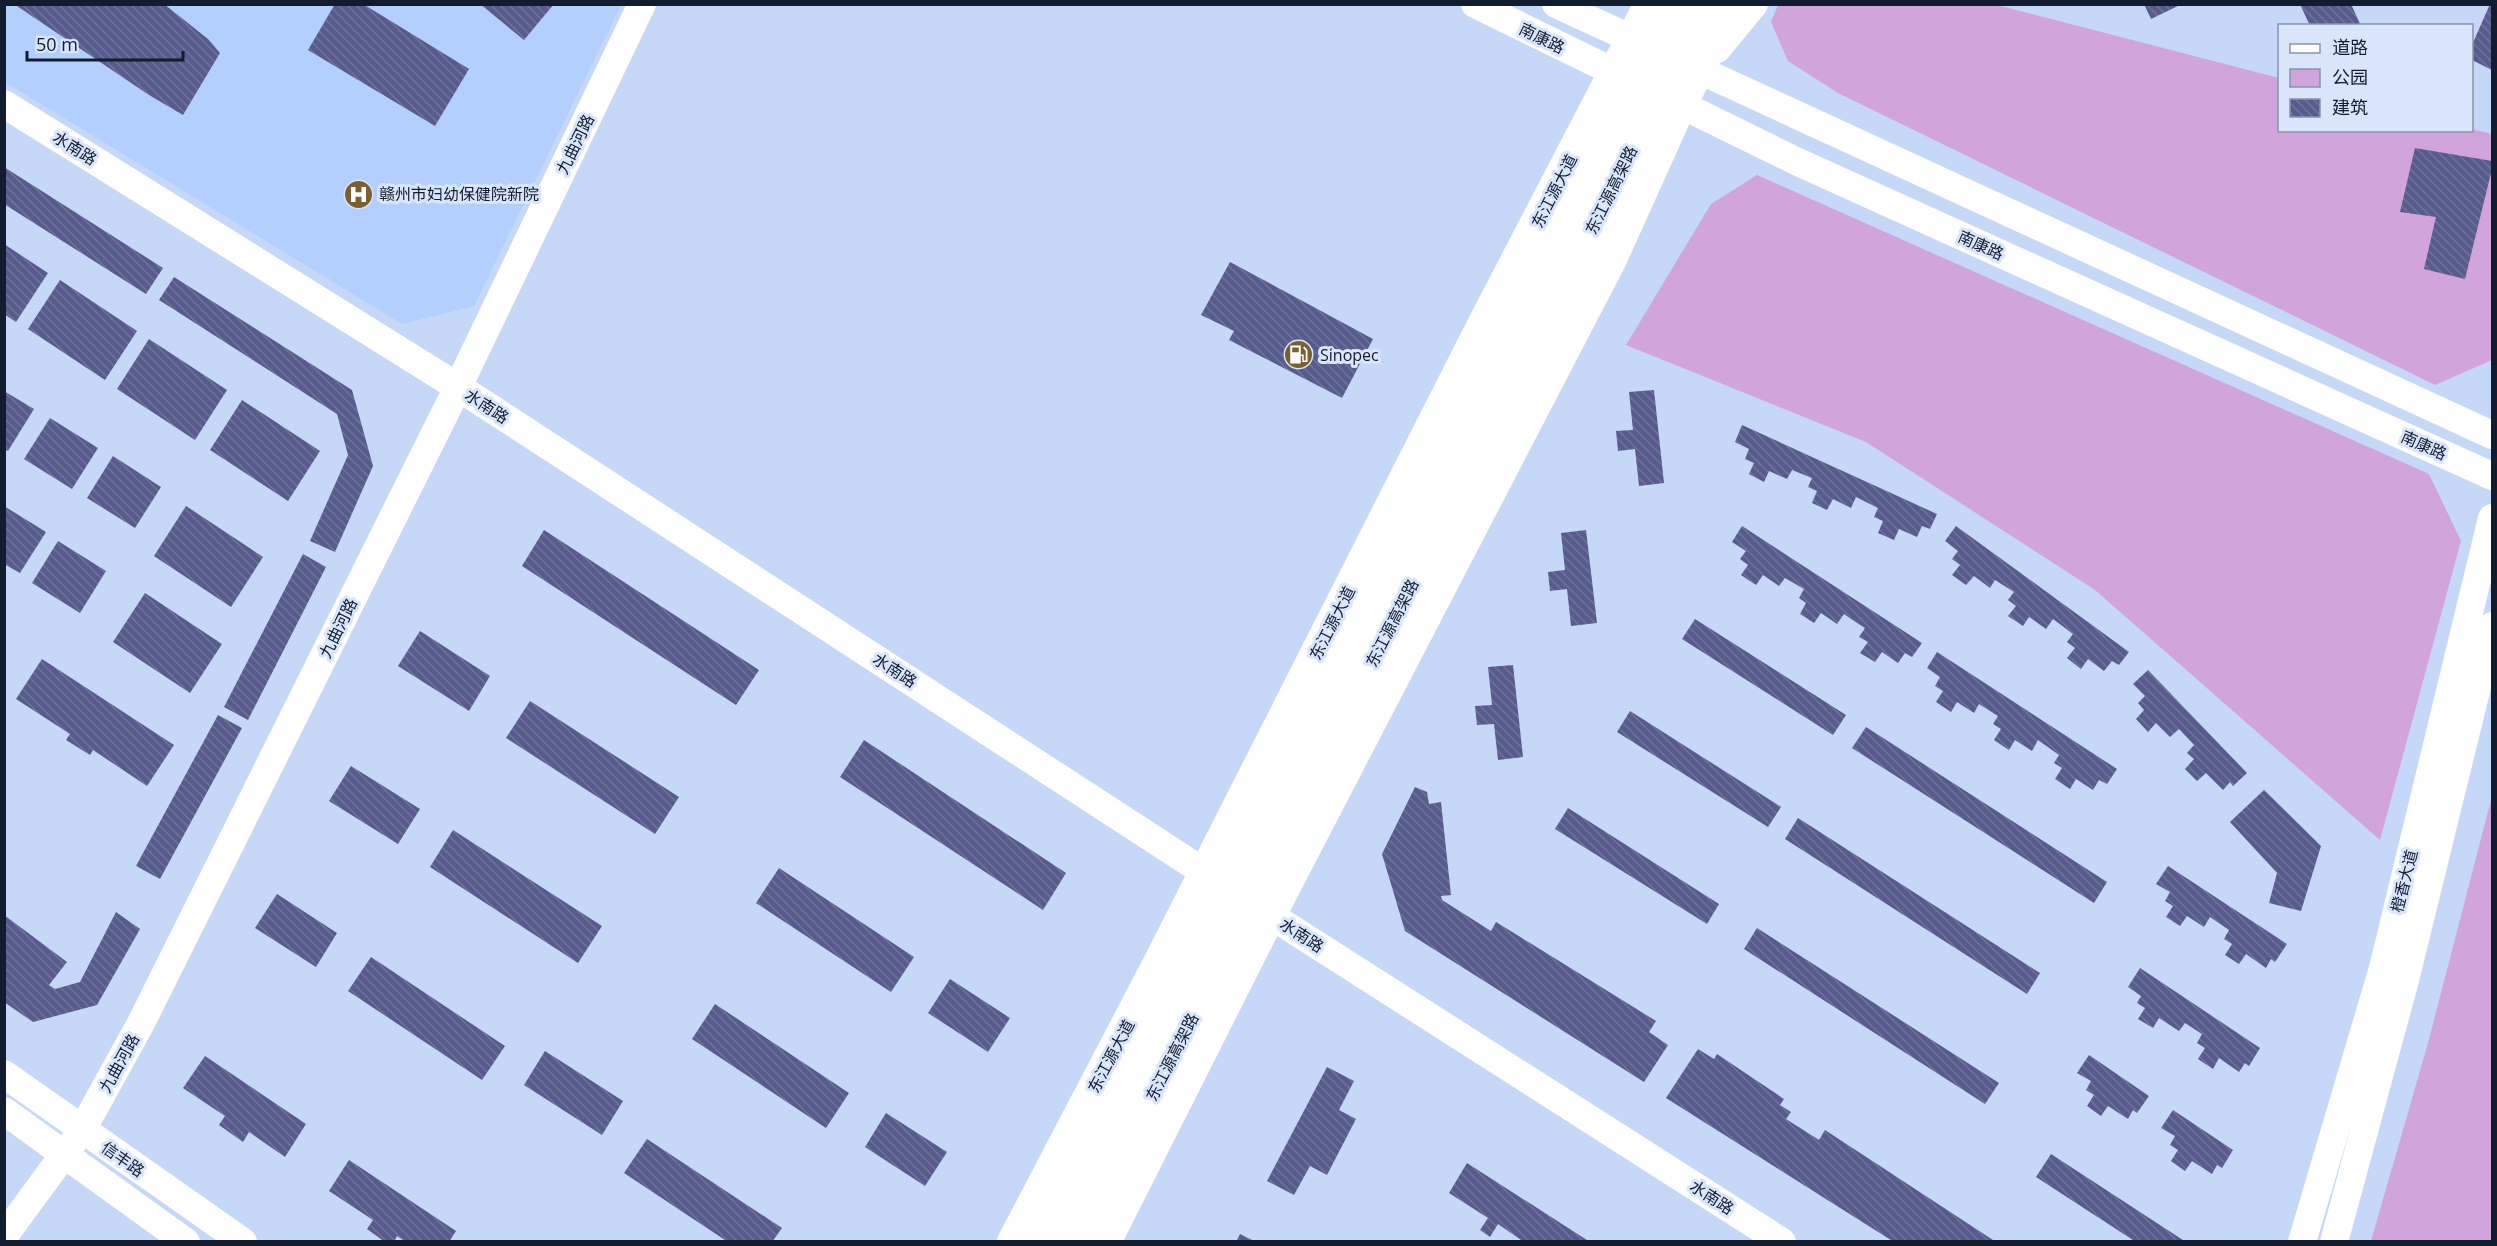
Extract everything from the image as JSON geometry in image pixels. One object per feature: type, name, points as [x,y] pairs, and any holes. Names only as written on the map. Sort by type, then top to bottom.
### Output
[{"type":"highway","name":"东江源高架路","points":[[1048,1242],[1674,4]]},
{"type":"highway","name":"东江源高架路","points":[[1078,1242],[1704,4]]},
{"type":"main road","name":"九曲河路","points":[[4,1236],[82,1130],[141,1023],[458,387],[642,4]]},
{"type":"main road","name":"南康路","points":[[1475,4],[1614,74],[1798,162],[2493,476]]},
{"type":"main road","points":[[1556,4],[1699,72],[2493,435]]},
{"type":"main road","points":[[1632,40],[1640,4]]},
{"type":"main road","name":"东江源大道","points":[[1013,1242],[1206,872],[1485,321],[1650,4]]},
{"type":"main road","points":[[1105,1242],[1270,915],[1611,259],[1680,106],[1732,4]]},
{"type":"main road","points":[[1699,72],[1754,4]]},
{"type":"main road","name":"水南路","points":[[4,104],[458,387],[1270,915],[1782,1242]]},
{"type":"main road","name":"橙香大道","points":[[2302,1242],[2383,968],[2493,518]]},
{"type":"main road","name":"橙香大道","points":[[2334,1242],[2405,980],[2493,626]]},
{"type":"main road","name":"信丰路","points":[[4,1074],[243,1242]]},
{"type":"main road","name":"信丰路","points":[[4,1112],[186,1242]]},
{"type":"shaded area","name":"赣州市妇幼保健院新院","points":[[4,5],[621,5],[474,306],[402,324],[5,82]]},
{"type":"green space","points":[[1778,5],[1997,5],[2278,78],[2278,132],[2473,132],[2473,129],[2492,134],[2492,360],[2435,385],[1838,93],[1788,61],[1771,22]]},
{"type":"green space","points":[[1757,175],[2429,474],[2461,541],[2380,840],[2095,590],[1866,442],[1626,345],[1711,204]]},
{"type":"green space","points":[[2492,796],[2492,1241],[2371,1241],[2428,1043]]},
{"type":"building","points":[[14,4],[164,4],[208,39],[220,53],[183,115],[149,95]]},
{"type":"building","points":[[335,4],[363,4],[469,69],[435,126],[308,50]]},
{"type":"building","points":[[480,4],[554,4],[524,40]]},
{"type":"building","points":[[2144,4],[2182,4],[2151,19]]},
{"type":"building","points":[[2300,4],[2351,4],[2360,24],[2309,24]]},
{"type":"building","points":[[2492,4],[2492,70],[2473,60],[2473,43]]},
{"type":"building","points":[[2415,148],[2492,161],[2465,279],[2424,269],[2436,217],[2400,212]]},
{"type":"building","points":[[4,167],[163,268],[146,294],[4,204]]},
{"type":"building","points":[[4,244],[48,273],[16,322],[4,314]]},
{"type":"building","points":[[1230,262],[1373,339],[1342,398],[1229,340],[1234,331],[1201,315]]},
{"type":"building","points":[[174,277],[352,390],[373,466],[335,552],[310,541],[348,455],[337,414],[159,300]]},
{"type":"building","points":[[60,280],[137,331],[105,380],[28,329]]},
{"type":"building","points":[[149,339],[227,390],[195,440],[117,389]]},
{"type":"building","points":[[1654,390],[1664,483],[1639,486],[1635,449],[1618,451],[1616,431],[1633,430],[1629,392]]},
{"type":"building","points":[[4,391],[34,409],[8,451],[4,449]]},
{"type":"building","points":[[242,400],[320,451],[288,501],[210,450]]},
{"type":"building","points":[[50,418],[98,448],[72,489],[24,459]]},
{"type":"building","points":[[1742,425],[1937,514],[1930,529],[1922,526],[1917,537],[1899,529],[1894,540],[1878,533],[1883,521],[1874,517],[1878,508],[1856,497],[1851,508],[1833,499],[1827,510],[1812,503],[1817,491],[1808,487],[1812,478],[1792,470],[1787,479],[1769,471],[1764,482],[1749,474],[1754,463],[1745,459],[1749,449],[1735,442]]},
{"type":"building","points":[[113,456],[161,487],[135,528],[87,498]]},
{"type":"building","points":[[4,506],[46,532],[20,573],[4,564]]},
{"type":"building","points":[[186,506],[263,557],[231,607],[154,556]]},
{"type":"building","points":[[1742,526],[1922,643],[1912,657],[1905,653],[1898,663],[1882,652],[1875,662],[1860,653],[1868,642],[1859,637],[1865,628],[1844,614],[1837,624],[1821,613],[1814,623],[1800,614],[1806,603],[1799,598],[1804,589],[1785,578],[1779,586],[1763,575],[1756,585],[1741,575],[1748,565],[1740,559],[1746,551],[1732,542]]},
{"type":"building","points":[[1956,526],[2129,652],[2119,665],[2112,661],[2104,671],[2088,659],[2081,669],[2067,658],[2075,648],[2067,642],[2073,634],[2053,619],[2046,629],[2029,617],[2023,626],[2008,616],[2016,606],[2008,600],[2014,592],[1995,580],[1990,588],[1974,576],[1966,585],[1952,575],[1960,565],[1952,559],[1958,551],[1945,541]]},
{"type":"building","points":[[544,530],[759,670],[736,705],[522,566]]},
{"type":"building","points":[[1586,530],[1597,623],[1571,626],[1567,589],[1550,591],[1548,572],[1565,570],[1561,533]]},
{"type":"building","points":[[58,541],[106,571],[80,613],[32,583]]},
{"type":"building","points":[[303,554],[326,567],[248,720],[224,707]]},
{"type":"building","points":[[145,593],[222,644],[190,693],[113,642]]},
{"type":"building","points":[[1695,619],[1846,715],[1833,735],[1682,639]]},
{"type":"building","points":[[420,631],[490,676],[469,711],[398,666]]},
{"type":"building","points":[[1937,652],[2117,769],[2107,784],[2099,780],[2093,790],[2076,779],[2070,789],[2055,779],[2062,768],[2054,763],[2059,755],[2038,740],[2032,751],[2015,740],[2009,750],[1994,740],[2001,729],[1993,724],[1998,716],[1979,704],[1974,713],[1957,702],[1951,712],[1936,702],[1943,691],[1935,686],[1940,677],[1927,668]]},
{"type":"building","points":[[42,659],[174,745],[147,786],[93,750],[90,755],[66,740],[70,734],[16,699]]},
{"type":"building","points":[[1513,665],[1523,757],[1498,760],[1494,724],[1477,725],[1475,706],[1492,705],[1488,667]]},
{"type":"building","points":[[2148,670],[2247,773],[2233,786],[2230,782],[2223,790],[2206,773],[2197,781],[2185,769],[2194,759],[2187,753],[2194,745],[2179,729],[2170,737],[2156,723],[2148,732],[2136,719],[2144,710],[2138,703],[2145,696],[2133,684]]},
{"type":"building","points":[[530,701],[679,797],[655,834],[506,738]]},
{"type":"building","points":[[1630,711],[1781,807],[1768,827],[1617,732]]},
{"type":"building","points":[[218,715],[242,728],[160,879],[136,866]]},
{"type":"building","points":[[1866,727],[2107,882],[2094,903],[1852,748]]},
{"type":"building","points":[[864,740],[1066,873],[1043,910],[840,777]]},
{"type":"building","points":[[351,766],[420,809],[398,844],[329,801]]},
{"type":"building","points":[[1415,787],[1427,792],[1429,804],[1441,802],[1451,895],[1441,896],[1442,900],[1491,931],[1496,922],[1656,1021],[1649,1032],[1668,1045],[1644,1082],[1405,931],[1382,854]]},
{"type":"building","points":[[2264,790],[2321,846],[2301,911],[2269,903],[2277,873],[2230,822]]},
{"type":"building","points":[[1568,808],[1719,904],[1707,924],[1555,829]]},
{"type":"building","points":[[1798,818],[2040,973],[2027,994],[1785,839]]},
{"type":"building","points":[[453,830],[602,926],[578,963],[430,867]]},
{"type":"building","points":[[2168,866],[2287,944],[2275,962],[2271,959],[2266,968],[2246,954],[2239,964],[2225,955],[2232,944],[2224,939],[2229,930],[2210,917],[2204,927],[2187,916],[2180,926],[2166,917],[2173,906],[2165,901],[2170,892],[2156,884]]},
{"type":"building","points":[[779,868],[914,957],[891,992],[756,903]]},
{"type":"building","points":[[277,894],[337,933],[316,967],[255,928]]},
{"type":"building","points":[[116,912],[140,929],[97,1005],[33,1022],[4,1002],[4,915],[67,962],[49,985],[55,989],[80,982]]},
{"type":"building","points":[[1757,928],[1999,1083],[1985,1104],[1744,949]]},
{"type":"building","points":[[371,957],[505,1046],[482,1080],[348,991]]},
{"type":"building","points":[[2140,968],[2260,1048],[2249,1066],[2245,1063],[2239,1072],[2219,1058],[2213,1069],[2198,1059],[2205,1048],[2197,1043],[2202,1034],[2185,1023],[2179,1031],[2159,1018],[2153,1028],[2138,1019],[2145,1008],[2137,1003],[2141,996],[2128,987]]},
{"type":"building","points":[[950,979],[1010,1018],[988,1052],[928,1013]]},
{"type":"building","points":[[715,1004],[849,1093],[826,1128],[692,1039]]},
{"type":"building","points":[[1698,1049],[1714,1059],[1717,1054],[1784,1099],[1780,1105],[1791,1112],[1786,1119],[1819,1140],[1825,1130],[1993,1240],[1894,1242],[1666,1098]]},
{"type":"building","points":[[545,1051],[623,1101],[602,1135],[524,1085]]},
{"type":"building","points":[[2089,1055],[2149,1096],[2137,1113],[2133,1110],[2128,1119],[2108,1106],[2101,1116],[2087,1106],[2094,1095],[2086,1090],[2091,1081],[2077,1073]]},
{"type":"building","points":[[205,1056],[306,1124],[285,1157],[249,1132],[243,1142],[219,1125],[225,1116],[183,1088]]},
{"type":"building","points":[[1327,1067],[1354,1081],[1339,1110],[1356,1119],[1327,1175],[1310,1166],[1294,1195],[1267,1181]]},
{"type":"building","points":[[2173,1110],[2233,1150],[2222,1168],[2217,1165],[2212,1174],[2192,1161],[2185,1171],[2171,1161],[2178,1150],[2170,1145],[2175,1136],[2161,1128]]},
{"type":"building","points":[[886,1113],[947,1152],[925,1186],[865,1147]]},
{"type":"building","points":[[647,1139],[782,1228],[772,1242],[728,1242],[624,1173]]},
{"type":"building","points":[[2051,1154],[2186,1242],[2136,1242],[2036,1177]]},
{"type":"building","points":[[349,1160],[456,1231],[449,1242],[406,1242],[397,1236],[394,1242],[385,1242],[367,1229],[373,1220],[329,1191]]},
{"type":"building","points":[[1467,1163],[1590,1242],[1524,1242],[1498,1224],[1490,1237],[1480,1230],[1488,1218],[1449,1193]]},
{"type":"building","points":[[1240,1234],[1256,1242],[1236,1242]]},
{"type":"place","name":"赣州市妇幼保健院新院","points":[[358,194]]},
{"type":"place","name":"Sinopec","points":[[1299,355]]}]
